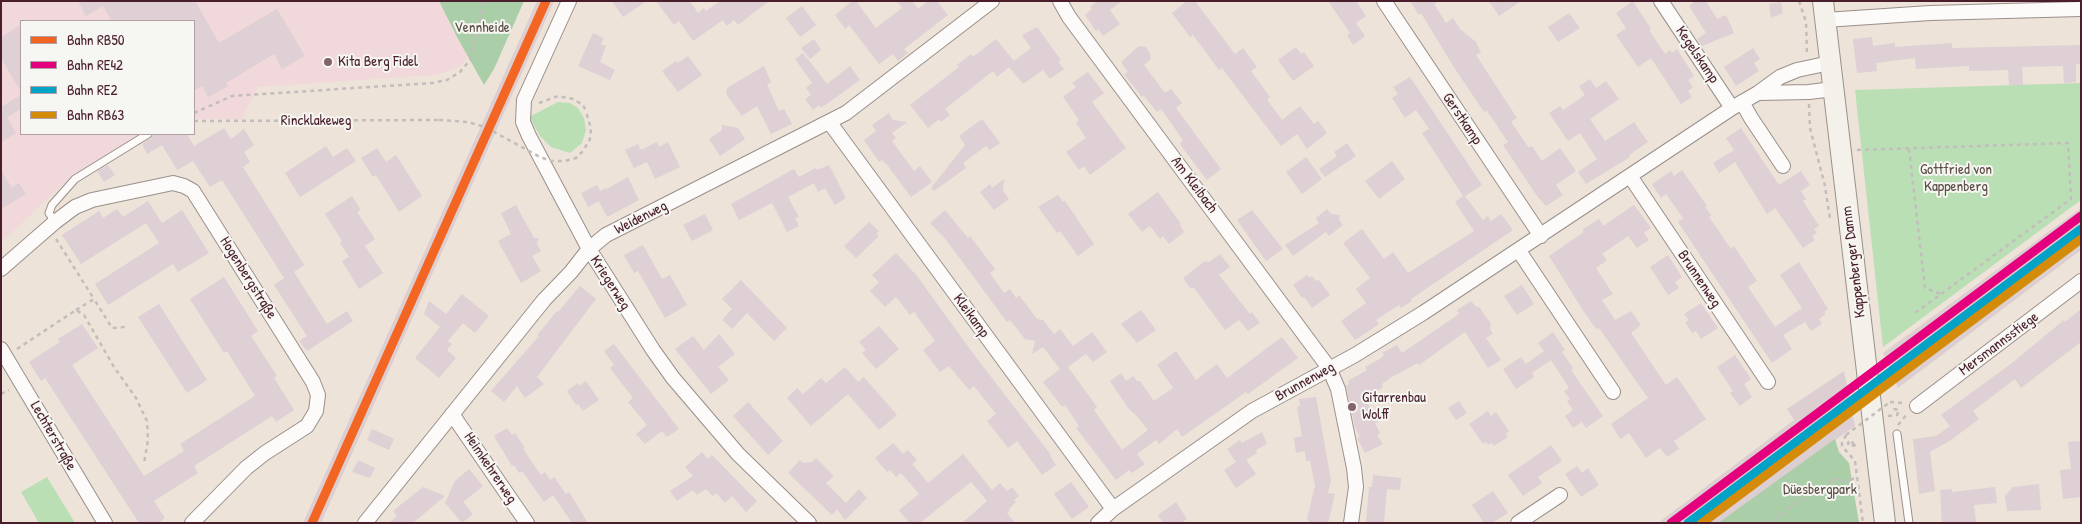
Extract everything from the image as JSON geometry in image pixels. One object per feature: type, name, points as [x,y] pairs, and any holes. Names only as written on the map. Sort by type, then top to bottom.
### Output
[{"type":"main road","name":"Kappenberger Damm","points":[[1824,11],[1885,523]]},
{"type":"street","name":"Kriegerweg","points":[[569,1],[524,100],[523,122],[529,136],[589,249],[673,378],[738,454],[809,523]]},
{"type":"street","name":"Weidenweg","points":[[364,523],[544,300],[571,272],[589,249],[606,235],[830,124],[992,1]]},
{"type":"street","name":"Am Kleibach","points":[[1060,1],[1079,31],[1329,368],[1338,389],[1354,468],[1356,487],[1351,523]]},
{"type":"street","name":"Gerstkamp","points":[[1384,1],[1540,236]]},
{"type":"street","name":"Kegelskamp","points":[[1661,1],[1737,105]]},
{"type":"street","points":[[1824,11],[1929,7],[2081,9]]},
{"type":"street","name":"Brunnenweg","points":[[1098,523],[1113,509],[1252,411],[1355,355],[1423,313],[1780,77],[1830,63]]},
{"type":"street","name":"Brunnenweg","points":[[1758,93],[1809,92],[1833,89]]},
{"type":"street","points":[[1737,105],[1751,118],[1783,166]]},
{"type":"street","name":"Kleikamp","points":[[830,124],[1113,509]]},
{"type":"street","name":"Brunnenweg","points":[[1630,176],[1768,382]]},
{"type":"street","name":"Hogenbergstraße","points":[[1,269],[52,224],[75,207],[92,200],[173,183],[193,191],[313,382],[318,395],[316,411],[307,426],[265,453],[246,468],[192,523]]},
{"type":"street","points":[[1518,251],[1613,392]]},
{"type":"street","name":"Mersmannsstiege","points":[[1910,406],[2081,281]]},
{"type":"street","name":"Lechterstraße","points":[[3,353],[105,523]]},
{"type":"street","name":"Heimkehrerweg","points":[[452,414],[527,523]]},
{"type":"street","points":[[1518,523],[1560,496]]},
{"type":"lane","points":[[52,224],[49,213],[52,205],[75,178],[146,135]]},
{"type":"lane","points":[[1897,432],[1908,523]]},
{"type":"path","points":[[195,113],[232,96],[432,83],[447,80],[460,72],[470,60],[484,1]]},
{"type":"path","points":[[1799,1],[1806,22],[1808,68]]},
{"type":"path","points":[[1809,92],[1810,128],[1825,186],[1831,223]]},
{"type":"path","name":"Rincklakeweg","points":[[195,121],[438,120],[468,122],[486,127],[540,157],[552,161],[565,161],[576,158],[583,151],[590,139],[591,128],[583,105],[573,99],[558,96],[530,106],[523,106]]},
{"type":"path","points":[[1841,152],[2068,143],[2071,199],[1915,313]]},
{"type":"path","points":[[1909,149],[1925,288],[1941,294]]},
{"type":"path","points":[[52,224],[112,328],[126,328]]},
{"type":"path","points":[[3,353],[94,299]]},
{"type":"path","points":[[76,310],[84,315],[93,328],[114,367],[136,398],[147,421],[148,440],[144,463]]},
{"type":"path","points":[[1862,523],[1854,461],[1844,450],[1842,443],[1846,435],[1890,402],[1901,402],[1910,406],[1906,417],[1899,423],[1897,432]]},
{"type":"path","points":[[1891,416],[1897,415],[1899,413],[1899,410],[1897,409],[1893,410],[1893,415],[1896,416],[1898,414],[1899,412],[1899,409],[1901,402]]},
{"type":"path","points":[[1844,440],[1848,442],[1848,444],[1848,446],[1850,447],[1852,446],[1854,445],[1853,441],[1849,441],[1849,446],[1851,447],[1856,445]]},
{"type":"path","points":[[1768,523],[1833,479],[1843,481],[1857,478]]},
{"type":"shaded area","name":"Kita Berg Fidel","points":[[1,1],[439,1],[468,57],[458,68],[435,75],[258,87],[242,119],[195,119],[195,20],[20,20],[20,135],[137,135],[74,174],[1,243]]},
{"type":"shaded area","points":[[537,1],[554,1],[321,523],[303,523]]},
{"type":"shaded area","points":[[2081,208],[2081,250],[1898,388],[1883,353]]},
{"type":"shaded area","points":[[1844,371],[1855,426],[1718,523],[1658,523],[1794,420],[1787,409]]},
{"type":"green space","name":"Vennheide","points":[[439,1],[524,1],[494,69],[484,85],[457,37]]},
{"type":"green space","name":"Gottfried von Kappenberg","points":[[2081,83],[2081,200],[1883,347],[1855,90]]},
{"type":"green space","points":[[558,102],[570,103],[578,108],[584,118],[586,130],[582,143],[570,153],[551,147],[540,136],[529,117]]},
{"type":"green space","name":"Düesbergpark","points":[[1835,439],[1839,452],[1849,463],[1859,523],[1718,523]]},
{"type":"green space","points":[[47,477],[75,523],[39,523],[21,492]]},
{"type":"building","points":[[78,1],[195,1],[219,43],[277,9],[305,56],[282,69],[274,54],[226,83],[228,86],[208,97],[202,86],[195,90],[195,20],[111,20],[103,6],[86,16]]},
{"type":"building","points":[[612,1],[647,1],[623,17]]},
{"type":"building","points":[[656,1],[690,1],[698,13],[704,8],[706,11],[720,1],[769,1],[738,25],[734,20],[727,26],[723,20],[693,41],[679,21],[674,25]]},
{"type":"building","points":[[852,1],[856,1],[876,28],[902,8],[897,1],[912,1],[918,9],[928,1],[937,1],[948,15],[904,49],[908,53],[898,61],[893,54],[879,64],[849,25],[845,29],[835,15]]},
{"type":"building","points":[[1097,1],[1122,1],[1110,10],[1120,24],[1103,36],[1098,29],[1096,31],[1085,15]]},
{"type":"building","points":[[1187,1],[1195,1],[1235,54],[1243,48],[1257,67],[1251,71],[1270,97],[1267,100],[1282,120],[1300,106],[1314,124],[1318,121],[1327,133],[1307,149],[1297,134],[1281,146],[1222,68],[1219,70],[1193,35],[1190,37],[1172,13]]},
{"type":"building","points":[[1328,1],[1356,1],[1366,16],[1356,23],[1365,36],[1353,45],[1347,35],[1350,33]]},
{"type":"building","points":[[1410,1],[1439,1],[1434,4],[1446,23],[1453,18],[1460,29],[1476,42],[1481,52],[1476,55],[1517,118],[1511,122],[1529,148],[1532,146],[1542,161],[1560,148],[1576,171],[1556,185],[1563,195],[1546,206],[1537,196],[1503,145],[1508,142],[1487,111],[1484,112],[1421,13],[1419,15]]},
{"type":"building","points":[[1489,1],[1521,1],[1499,16]]},
{"type":"building","points":[[1633,1],[1665,54],[1670,50],[1672,53],[1677,49],[1694,76],[1688,80],[1693,87],[1688,91],[1692,97],[1681,104],[1651,58],[1638,67],[1616,35],[1626,28],[1616,13]]},
{"type":"building","points":[[1696,1],[1706,1],[1717,19],[1726,15],[1734,33],[1702,46],[1697,39],[1706,33],[1689,6]]},
{"type":"building","points":[[1781,2],[1783,13],[1771,18],[1769,4]]},
{"type":"building","points":[[802,6],[816,25],[800,37],[786,18]]},
{"type":"building","points":[[1569,13],[1580,28],[1558,42],[1548,27]]},
{"type":"building","points":[[20,26],[20,90],[1,58],[1,37]]},
{"type":"building","points":[[1037,27],[1061,60],[1058,62],[1064,69],[1050,79],[1043,70],[1023,84],[1009,67],[997,77],[993,71],[945,109],[950,115],[941,122],[939,119],[928,128],[910,105],[959,67],[957,65],[971,54],[973,57],[996,39],[1014,61],[1031,48],[1022,35]]},
{"type":"building","points":[[593,33],[604,38],[601,44],[606,46],[600,62],[615,70],[610,80],[578,66]]},
{"type":"building","points":[[1872,37],[1873,46],[1895,43],[1895,47],[1952,43],[1952,48],[2081,45],[2081,64],[2076,64],[2076,82],[2064,83],[2063,66],[2022,67],[2023,85],[2009,85],[2008,70],[1969,71],[1969,66],[1916,69],[1915,58],[1876,63],[1877,71],[1857,73],[1853,39]]},
{"type":"building","points":[[814,39],[821,50],[810,59],[801,48]]},
{"type":"building","points":[[1139,46],[1146,47],[1150,53],[1151,59],[1144,65],[1165,93],[1171,89],[1182,103],[1176,108],[1221,169],[1207,180],[1184,150],[1180,143],[1183,140],[1161,109],[1157,112],[1124,74],[1128,72],[1121,62]]},
{"type":"building","points":[[1296,47],[1301,54],[1304,52],[1314,66],[1293,81],[1278,60]]},
{"type":"building","points":[[1753,48],[1760,59],[1754,63],[1759,71],[1736,86],[1724,67]]},
{"type":"building","points":[[803,53],[827,84],[850,66],[860,80],[821,108],[819,105],[813,110],[805,99],[811,95],[806,88],[812,83],[795,59]]},
{"type":"building","points":[[688,56],[702,75],[678,92],[662,71],[676,61],[678,63]]},
{"type":"building","points":[[764,66],[771,82],[767,85],[779,111],[784,109],[792,124],[771,134],[757,106],[742,116],[726,94],[727,88]]},
{"type":"building","points":[[1088,72],[1104,93],[1092,102],[1126,148],[1090,175],[1084,166],[1079,170],[1066,152],[1086,138],[1076,123],[1079,120],[1063,97],[1076,87],[1072,83]]},
{"type":"building","points":[[1410,77],[1482,185],[1465,196],[1483,220],[1488,216],[1491,221],[1501,214],[1513,230],[1411,299],[1412,301],[1401,308],[1399,305],[1376,320],[1379,324],[1355,340],[1341,321],[1366,303],[1356,289],[1370,278],[1343,243],[1362,229],[1384,259],[1393,252],[1408,273],[1474,231],[1455,202],[1463,196],[1422,133],[1429,129],[1416,110],[1405,118],[1392,98],[1398,94],[1393,87]]},
{"type":"building","points":[[1590,79],[1596,88],[1606,81],[1619,99],[1590,119],[1605,141],[1634,122],[1648,142],[1629,155],[1630,157],[1586,184],[1578,172],[1597,159],[1580,133],[1568,141],[1549,113],[1560,106],[1563,110],[1585,95],[1579,86]]},
{"type":"building","points":[[20,96],[20,110],[7,117],[16,133],[1,142],[1,107]]},
{"type":"building","points":[[889,113],[893,120],[907,122],[892,133],[896,138],[892,141],[914,171],[920,166],[932,182],[911,197],[888,166],[882,160],[879,162],[864,140],[876,131],[872,125]]},
{"type":"building","points":[[982,119],[1000,143],[990,150],[986,146],[963,163],[966,168],[934,191],[931,188],[965,145],[959,136]]},
{"type":"building","points":[[722,125],[738,128],[745,139],[720,156],[709,139],[722,130]]},
{"type":"building","points":[[224,128],[231,139],[244,129],[254,145],[244,152],[250,162],[243,167],[304,265],[294,272],[327,324],[347,311],[353,321],[307,351],[299,341],[307,336],[274,285],[284,278],[222,180],[210,187],[193,161],[177,170],[162,145],[147,154],[142,144],[152,135],[177,135],[172,138],[178,135],[188,135],[194,146]]},
{"type":"building","points":[[1741,128],[1779,185],[1801,171],[1810,185],[1801,191],[1806,199],[1803,201],[1819,226],[1814,229],[1817,233],[1812,236],[1815,240],[1803,248],[1775,208],[1767,214],[1735,162],[1719,173],[1713,163],[1734,150],[1726,138]]},
{"type":"building","points":[[657,142],[659,147],[668,142],[680,167],[655,179],[647,162],[634,168],[625,150],[638,144],[641,150]]},
{"type":"building","points":[[1347,143],[1356,156],[1325,177],[1319,169],[1337,156],[1334,152]]},
{"type":"building","points":[[326,146],[333,157],[347,148],[356,161],[300,197],[285,173]]},
{"type":"building","points":[[377,148],[386,162],[396,155],[422,196],[399,212],[376,175],[373,177],[361,158]]},
{"type":"building","points":[[1306,157],[1322,179],[1302,194],[1286,172]]},
{"type":"building","points":[[1392,161],[1405,179],[1379,199],[1365,181]]},
{"type":"building","points":[[108,165],[115,175],[104,182],[97,171]]},
{"type":"building","points":[[829,165],[846,198],[835,205],[825,188],[818,192],[814,183],[788,197],[799,217],[795,218],[799,226],[787,232],[772,203],[739,220],[731,204],[794,169],[799,177],[816,168],[817,170]]},
{"type":"building","points":[[1682,170],[1707,206],[1705,207],[1711,215],[1709,217],[1731,249],[1734,246],[1757,281],[1748,287],[1775,327],[1802,308],[1780,275],[1799,262],[1828,309],[1824,312],[1826,314],[1819,319],[1822,324],[1811,331],[1805,322],[1783,335],[1792,349],[1772,363],[1678,222],[1683,218],[1666,194],[1661,198],[1652,184],[1671,171],[1674,176]]},
{"type":"building","points":[[1,171],[12,188],[19,183],[26,194],[1,209]]},
{"type":"building","points":[[628,177],[639,200],[607,217],[599,201],[588,207],[581,193],[597,185],[600,191],[607,189]]},
{"type":"building","points":[[1004,179],[1003,191],[1009,199],[994,210],[980,192],[990,184],[992,188]]},
{"type":"building","points":[[1158,192],[1181,224],[1184,232],[1169,244],[1163,236],[1160,239],[1150,226],[1142,232],[1128,214]]},
{"type":"building","points":[[1058,195],[1063,202],[1065,201],[1094,244],[1078,256],[1060,231],[1057,233],[1038,207]]},
{"type":"building","points":[[352,196],[361,210],[357,212],[375,239],[365,246],[383,273],[359,289],[342,261],[349,257],[340,243],[342,241],[325,214]]},
{"type":"building","points":[[148,201],[162,223],[182,210],[209,253],[178,272],[173,264],[108,305],[95,284],[159,243],[146,223],[81,264],[62,235],[99,211],[103,218],[117,209],[123,217]]},
{"type":"building","points":[[516,205],[534,238],[539,238],[537,244],[541,251],[532,256],[541,271],[521,283],[498,241],[511,234],[501,213]]},
{"type":"building","points":[[1634,205],[1651,228],[1644,233],[1649,240],[1637,248],[1628,236],[1602,254],[1607,260],[1596,268],[1613,294],[1602,300],[1615,320],[1631,311],[1641,325],[1631,333],[1666,385],[1677,377],[1706,419],[1674,441],[1679,449],[1667,457],[1660,448],[1646,458],[1629,433],[1620,439],[1611,424],[1648,398],[1599,328],[1596,329],[1584,312],[1549,256],[1584,232],[1582,230],[1599,219],[1603,226]]},
{"type":"building","points":[[1327,209],[1331,214],[1340,215],[1339,220],[1343,225],[1329,236],[1326,232],[1293,256],[1285,245],[1319,223],[1316,218]]},
{"type":"building","points":[[945,210],[968,238],[970,236],[995,269],[990,273],[1004,293],[1010,289],[1016,298],[1019,295],[1037,319],[1043,320],[1054,334],[1060,329],[1073,346],[1092,332],[1107,352],[1093,362],[1086,354],[1068,367],[1097,407],[1094,410],[1122,450],[1148,430],[1128,408],[1110,381],[1121,373],[1126,381],[1133,376],[1137,381],[1140,381],[1154,401],[1173,388],[1157,365],[1176,351],[1196,380],[1217,364],[1227,378],[1282,337],[1298,358],[1248,394],[1246,392],[1182,437],[1177,429],[1159,444],[1156,440],[1137,454],[1145,464],[1132,473],[1129,470],[1116,480],[1076,428],[1079,426],[1065,405],[1062,407],[1043,382],[1060,369],[1043,347],[1032,354],[1035,341],[1025,339],[1010,320],[1007,322],[947,241],[930,223]]},
{"type":"building","points":[[1252,210],[1283,249],[1266,261],[1237,220]]},
{"type":"building","points":[[705,214],[713,230],[692,241],[683,225]]},
{"type":"building","points":[[869,222],[879,231],[876,234],[879,236],[856,258],[844,246]]},
{"type":"building","points":[[643,245],[662,279],[670,275],[687,305],[665,318],[638,271],[634,273],[624,255]]},
{"type":"building","points":[[896,253],[917,276],[972,352],[1051,455],[1056,465],[1042,475],[1017,441],[1008,448],[987,421],[996,414],[974,386],[969,390],[949,366],[940,372],[923,350],[935,341],[914,312],[910,315],[896,297],[885,307],[870,291],[879,282],[872,275]]},
{"type":"building","points":[[1220,254],[1230,267],[1219,275],[1250,314],[1252,312],[1260,323],[1248,331],[1239,320],[1225,330],[1194,288],[1190,288],[1183,278],[1205,261],[1209,262]]},
{"type":"building","points":[[1668,255],[1682,277],[1675,282],[1679,288],[1668,295],[1650,267]]},
{"type":"building","points":[[1307,275],[1310,278],[1312,276],[1316,281],[1319,280],[1330,295],[1312,308],[1293,285]]},
{"type":"building","points":[[224,277],[258,331],[251,336],[277,376],[274,378],[294,410],[276,422],[272,416],[194,466],[198,473],[154,501],[165,518],[159,523],[139,523],[45,378],[41,381],[29,362],[60,342],[58,339],[82,324],[98,348],[72,365],[144,476],[184,451],[180,444],[255,396],[227,351],[224,353],[190,299]]},
{"type":"building","points":[[741,280],[787,328],[774,341],[747,313],[732,329],[722,320],[732,309],[722,299]]},
{"type":"building","points":[[1522,285],[1534,304],[1517,315],[1504,296]]},
{"type":"building","points":[[580,286],[596,299],[537,377],[544,384],[525,398],[517,386],[504,402],[491,391]]},
{"type":"building","points":[[462,294],[489,316],[475,333],[463,323],[448,341],[452,344],[447,350],[456,358],[439,378],[415,358],[440,327],[424,314],[429,301],[446,314]]},
{"type":"building","points":[[1471,301],[1475,306],[1479,307],[1491,324],[1490,329],[1493,334],[1486,338],[1501,360],[1488,368],[1465,332],[1419,365],[1418,363],[1390,378],[1382,384],[1383,387],[1365,398],[1378,422],[1375,423],[1380,433],[1377,435],[1383,444],[1365,453],[1357,438],[1360,437],[1355,427],[1346,386],[1349,384],[1348,381],[1367,370],[1365,367],[1380,359],[1384,355],[1382,353],[1397,345],[1402,353],[1459,314],[1457,310]]},
{"type":"building","points":[[1701,303],[1718,328],[1701,339],[1696,331],[1692,333],[1685,322],[1689,320],[1684,314]]},
{"type":"building","points":[[159,304],[207,380],[187,393],[138,317]]},
{"type":"building","points":[[2081,309],[2081,342],[2021,388],[2015,379],[1973,411],[1979,419],[1951,440],[1930,452],[1935,491],[1919,494],[1913,439],[1936,436],[1950,426],[1941,415]]},
{"type":"building","points":[[1141,310],[1156,330],[1137,343],[1121,324]]},
{"type":"building","points":[[879,326],[899,349],[876,369],[862,353],[866,350],[859,342]]},
{"type":"building","points":[[1553,332],[1565,350],[1562,352],[1573,368],[1571,370],[1603,416],[1586,428],[1582,422],[1573,428],[1565,416],[1573,410],[1567,401],[1570,399],[1564,391],[1569,388],[1551,360],[1532,373],[1534,377],[1516,389],[1503,369],[1521,357],[1526,364],[1544,351],[1538,343]]},
{"type":"building","points":[[719,334],[735,354],[718,367],[729,380],[711,394],[675,349],[693,336],[704,350]]},
{"type":"building","points":[[614,344],[679,429],[667,437],[662,431],[645,444],[636,434],[647,425],[628,402],[633,398],[610,368],[614,365],[604,351]]},
{"type":"building","points":[[1735,355],[1751,379],[1744,384],[1752,397],[1740,406],[1730,393],[1733,391],[1717,367]]},
{"type":"building","points":[[845,367],[858,382],[864,377],[897,415],[879,430],[848,394],[811,426],[787,398],[797,388],[803,394],[821,378],[826,383]]},
{"type":"building","points":[[586,381],[599,400],[583,411],[578,404],[576,405],[567,391],[578,383],[579,386]]},
{"type":"building","points":[[1316,397],[1331,480],[1328,493],[1335,494],[1328,523],[1308,523],[1309,520],[1307,519],[1315,486],[1310,461],[1306,461],[1305,451],[1296,453],[1294,438],[1302,436],[1297,407],[1300,406],[1299,399]]},
{"type":"building","points":[[1459,401],[1467,413],[1456,420],[1448,408]]},
{"type":"building","points":[[748,402],[783,441],[768,455],[733,416]]},
{"type":"building","points":[[1488,411],[1491,416],[1496,412],[1509,431],[1506,434],[1508,437],[1494,446],[1492,443],[1488,445],[1486,442],[1483,444],[1469,424]]},
{"type":"building","points":[[507,428],[512,435],[515,433],[525,448],[523,449],[541,475],[545,472],[550,480],[554,477],[566,494],[569,492],[588,523],[572,523],[553,495],[544,502],[522,471],[519,473],[514,465],[512,466],[494,436]]},
{"type":"building","points":[[372,429],[394,439],[389,450],[367,440]]},
{"type":"building","points":[[1262,432],[1267,444],[1256,450],[1257,453],[1246,460],[1256,474],[1236,488],[1224,470],[1236,462],[1227,449],[1240,440],[1242,443]]},
{"type":"building","points":[[2081,441],[2081,497],[2063,499],[2060,470],[2071,469],[2068,442]]},
{"type":"building","points":[[893,443],[903,454],[908,450],[917,460],[912,464],[928,483],[963,454],[992,490],[1000,483],[1007,491],[1012,487],[1019,496],[1014,500],[1016,502],[1007,513],[1015,523],[962,523],[987,501],[971,482],[920,523],[909,523],[899,510],[919,494],[901,473],[896,477],[890,470],[887,472],[875,458]]},
{"type":"building","points":[[1551,445],[1562,461],[1538,477],[1542,483],[1523,496],[1508,475]]},
{"type":"building","points":[[702,452],[708,459],[712,455],[757,501],[746,512],[732,496],[725,503],[716,493],[713,496],[706,489],[697,495],[693,490],[677,501],[670,491],[693,476],[685,467]]},
{"type":"building","points":[[816,458],[834,476],[826,483],[846,503],[859,489],[867,498],[845,520],[837,509],[832,515],[788,473],[800,460],[803,463],[812,462]]},
{"type":"building","points":[[358,460],[375,468],[370,478],[352,472]]},
{"type":"building","points":[[1577,466],[1582,473],[1588,468],[1599,485],[1581,497],[1565,474]]},
{"type":"building","points":[[469,469],[483,486],[463,502],[473,514],[462,523],[445,503],[455,481]]},
{"type":"building","points":[[1373,475],[1401,478],[1400,490],[1387,489],[1384,523],[1366,523],[1369,487],[1372,487]]},
{"type":"building","points":[[1071,482],[1089,507],[1072,519],[1054,494]]},
{"type":"building","points":[[2039,484],[2041,510],[2007,511],[2005,496],[2013,487]]},
{"type":"building","points":[[423,487],[445,496],[413,523],[389,523],[397,516],[393,511]]},
{"type":"building","points":[[1995,487],[1997,503],[1974,505],[1976,522],[1942,523],[1940,490],[1952,489],[1952,492]]},
{"type":"building","points":[[1493,491],[1508,513],[1492,523],[1484,523],[1472,505]]},
{"type":"building","points":[[1176,502],[1187,519],[1181,523],[1163,523],[1158,515]]},
{"type":"rail line","name":"RB50","points":[[312,523],[546,1]]},
{"type":"rail line","name":"RE42","points":[[1671,523],[2081,216]]},
{"type":"rail line","name":"RE2","points":[[1688,523],[2081,229]]},
{"type":"rail line","name":"RB63","points":[[1702,523],[2081,239]]},
{"type":"place","name":"Kita Berg Fidel","points":[[328,62]]},
{"type":"place","name":"Gitarrenbau Wolff","points":[[1352,407]]}]
